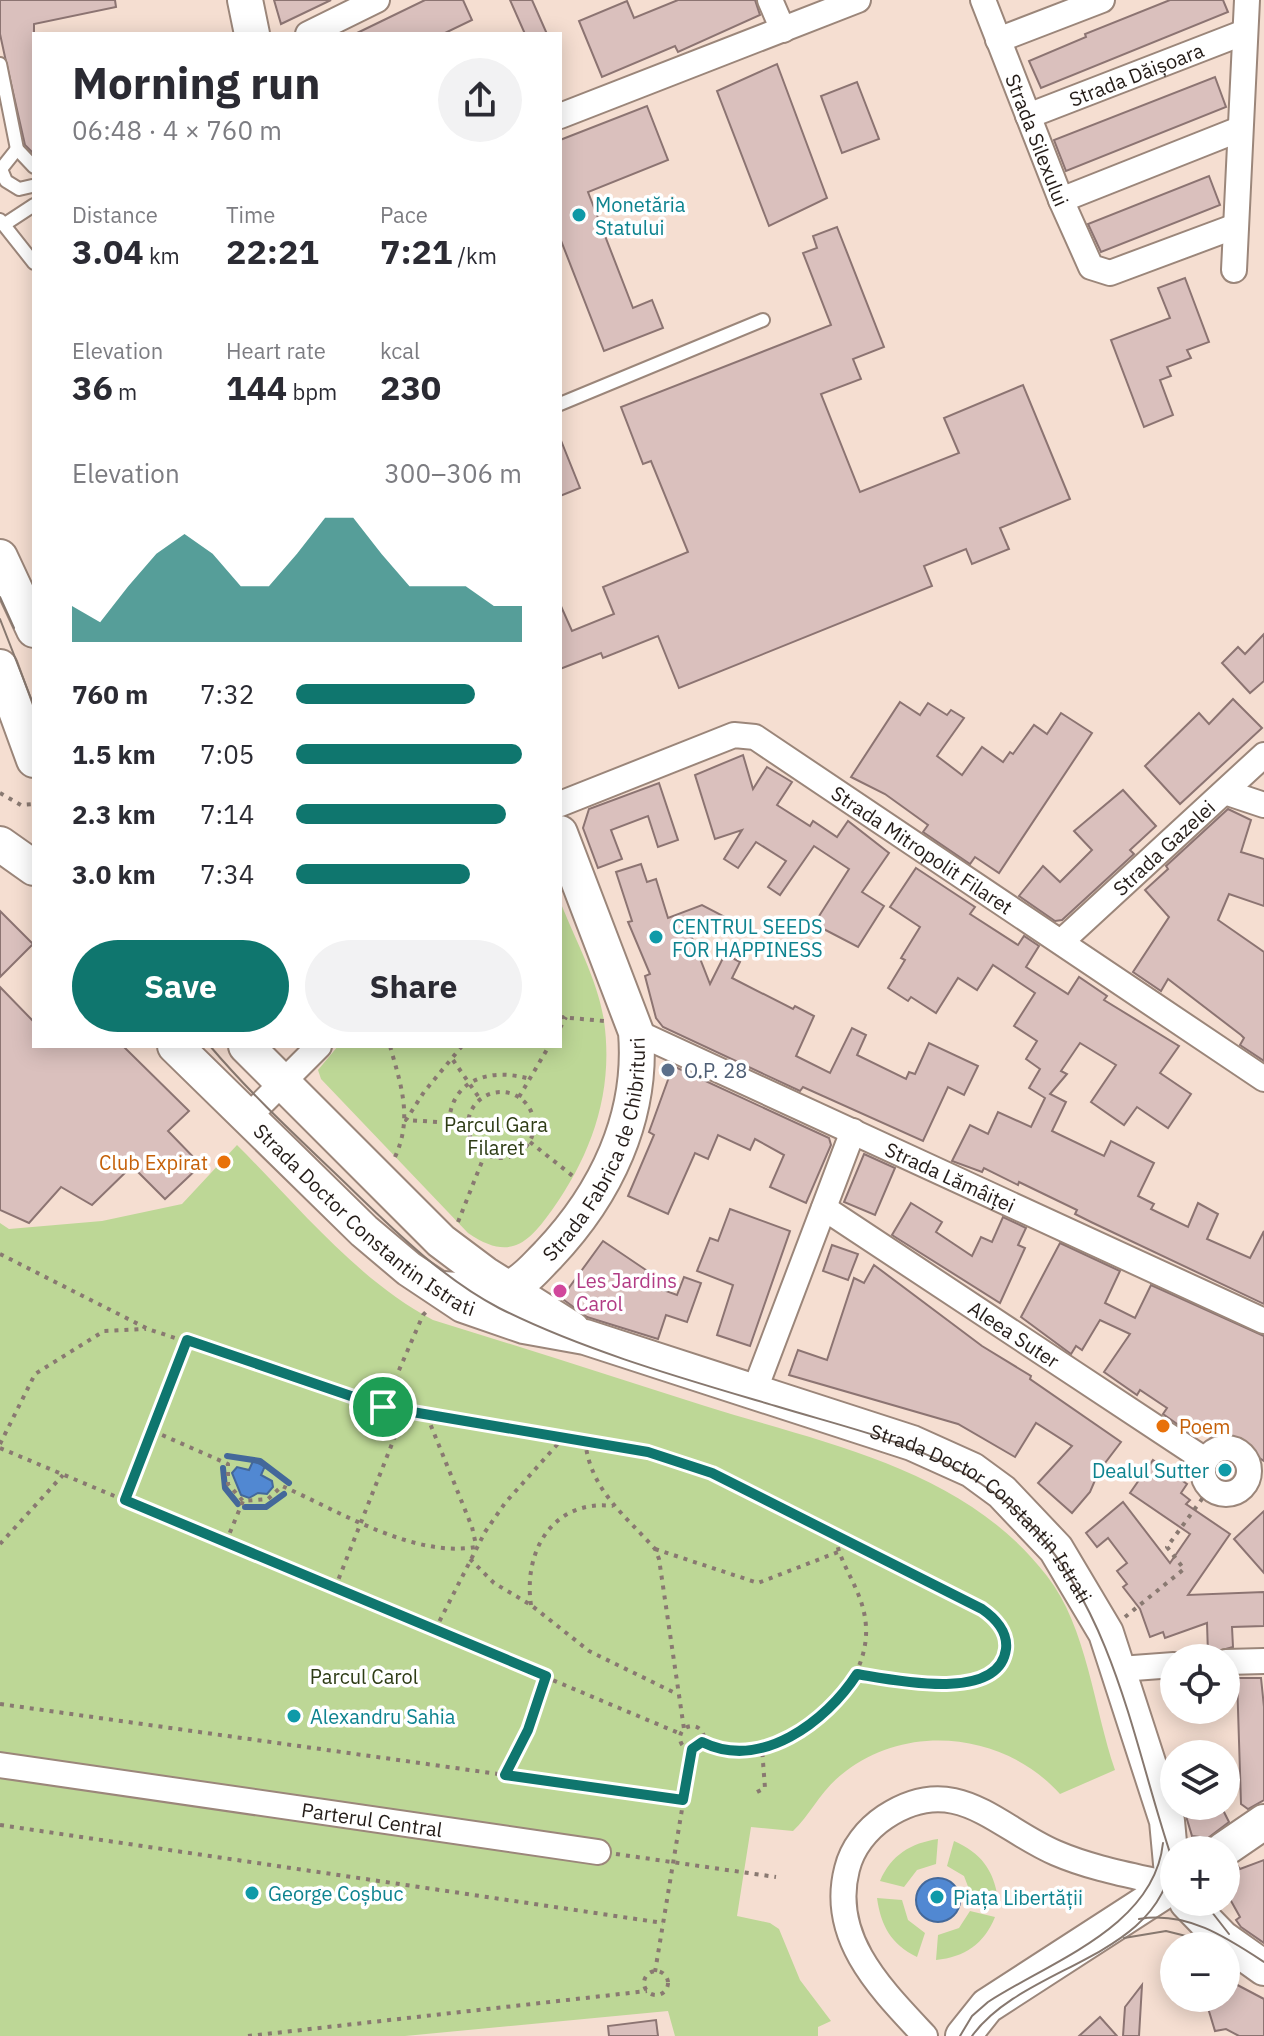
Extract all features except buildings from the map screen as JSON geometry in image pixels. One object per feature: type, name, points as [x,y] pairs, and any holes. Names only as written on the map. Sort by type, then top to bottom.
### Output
[{"type":"main road","points":[[245,0],[252,32]]},
{"type":"main road","points":[[0,557],[32,626]]},
{"type":"main road","points":[[0,667],[32,755]]},
{"type":"main road","points":[[0,831],[32,841]]},
{"type":"main road","name":"Strada Fabrica de Chibrituri","points":[[507,1289],[527,1276],[560,1242],[606,1176],[629,1120],[636,1092],[636,1032],[562,838]]},
{"type":"main road","points":[[0,844],[32,867]]},
{"type":"main road","name":"Strada Doctor Constantin Istrati","points":[[177,1048],[364,1231],[440,1292],[503,1321],[585,1337],[940,1453],[988,1480],[1024,1511],[1056,1549],[1106,1633],[1167,1821],[1169,1836]]},
{"type":"main road","name":"Strada Doctor Constantin Istrati","points":[[248,1048],[417,1219],[507,1289],[585,1337]]},
{"type":"main road","points":[[440,1292],[507,1289]]},
{"type":"main road","points":[[1240,1838],[1264,1822]]},
{"type":"main road","points":[[963,2036],[987,2006],[1160,1894]]},
{"type":"main road","points":[[1201,1916],[1222,1938],[1264,1968]]},
{"type":"street","points":[[312,32],[377,0]]},
{"type":"street","points":[[770,0],[783,30]]},
{"type":"street","points":[[562,115],[858,0]]},
{"type":"street","name":"Strada Silexului","points":[[983,0],[1086,261],[1100,273],[1110,273],[1236,226]]},
{"type":"street","points":[[998,40],[1102,0]]},
{"type":"street","points":[[1234,270],[1247,0]]},
{"type":"street","name":"Strada Dăișoara","points":[[1028,116],[1245,32]]},
{"type":"street","points":[[1061,200],[1240,129]]},
{"type":"street","name":"Strada Mitropolit Filaret","points":[[562,803],[734,735],[749,735],[1062,941],[1264,1079]]},
{"type":"street","name":"Strada Gazelei","points":[[1062,941],[1264,755]]},
{"type":"street","points":[[1225,792],[1264,805]]},
{"type":"street","name":"Strada Lămâiței","points":[[636,1032],[1264,1321]]},
{"type":"street","points":[[247,1118],[317,1048]]},
{"type":"street","points":[[754,1392],[853,1131]]},
{"type":"street","name":"Aleea Suter","points":[[824,1208],[1205,1460]]},
{"type":"street","points":[[1231,1448],[1244,1457],[1249,1471],[1244,1485],[1231,1493],[1210,1488],[1203,1475],[1205,1460],[1216,1450],[1231,1448]]},
{"type":"street","points":[[1240,1662],[1264,1661]]},
{"type":"street","points":[[1120,1669],[1160,1666]]},
{"type":"street","name":"Parterul Central","points":[[0,1765],[598,1852]]},
{"type":"street","points":[[925,2036],[866,1967],[847,1931],[842,1910],[848,1863],[861,1840],[897,1809],[915,1803],[958,1802],[996,1816],[1059,1855],[1160,1881]]},
{"type":"lane","points":[[0,64],[17,149],[32,165]]},
{"type":"lane","points":[[17,149],[1,169],[6,181],[19,189],[32,186]]},
{"type":"lane","points":[[32,206],[3,222],[32,260]]},
{"type":"lane","points":[[562,403],[763,320]]},
{"type":"path","points":[[0,793],[21,805],[32,804]]},
{"type":"path","points":[[563,1017],[604,1021]]},
{"type":"path","points":[[390,1048],[406,1120]]},
{"type":"path","points":[[395,1157],[406,1120],[424,1092],[461,1048]]},
{"type":"path","points":[[519,1097],[548,1048]]},
{"type":"path","points":[[453,1060],[480,1099]]},
{"type":"path","points":[[449,1123],[452,1105],[469,1083],[498,1073],[530,1079]]},
{"type":"path","points":[[497,1091],[519,1097],[534,1118],[530,1142],[512,1156],[500,1158],[485,1154],[471,1140],[468,1124],[471,1111],[480,1099],[497,1091]]},
{"type":"path","points":[[406,1120],[468,1124]]},
{"type":"path","points":[[530,1142],[574,1177]]},
{"type":"path","points":[[458,1222],[485,1154]]},
{"type":"path","points":[[0,1254],[148,1329],[383,1407],[648,1452],[712,1473],[982,1609],[993,1617],[1007,1644],[998,1670],[970,1683],[857,1674]]},
{"type":"path","points":[[383,1407],[423,1315],[440,1292]]},
{"type":"path","points":[[148,1329],[104,1331],[35,1374],[0,1446],[682,1731],[699,1728],[702,1742]]},
{"type":"path","points":[[125,1500],[187,1340]]},
{"type":"path","points":[[335,1588],[405,1411]]},
{"type":"path","points":[[427,1416],[472,1527],[476,1547]]},
{"type":"path","points":[[153,1431],[228,1464],[228,1484],[243,1501]]},
{"type":"path","points":[[435,1630],[476,1547],[505,1503],[565,1436]]},
{"type":"path","points":[[585,1440],[590,1468],[613,1506],[655,1549],[662,1570],[682,1744],[692,1749]]},
{"type":"path","points":[[0,1544],[64,1474]]},
{"type":"path","points":[[243,1501],[268,1499],[282,1486],[414,1543],[439,1549],[476,1547]]},
{"type":"path","points":[[1106,1633],[1184,1569],[1167,1547],[1210,1488]]},
{"type":"path","points":[[226,1542],[243,1501]]},
{"type":"path","points":[[531,1605],[528,1586],[531,1562],[552,1522],[572,1510],[613,1506]]},
{"type":"path","points":[[702,1742],[719,1750],[762,1749],[794,1735],[841,1699],[862,1664],[866,1630],[864,1606],[855,1580],[838,1552],[835,1535]]},
{"type":"path","points":[[655,1549],[758,1583],[838,1552]]},
{"type":"path","points":[[470,1559],[494,1583],[531,1605],[597,1656],[677,1694]]},
{"type":"path","points":[[505,1775],[528,1730],[546,1676]]},
{"type":"path","points":[[0,1704],[683,1800]]},
{"type":"path","points":[[655,1972],[686,1777],[692,1749],[702,1742]]},
{"type":"path","points":[[757,1792],[765,1788],[762,1749]]},
{"type":"path","points":[[0,1825],[663,1923]]},
{"type":"path","points":[[598,1852],[776,1877]]},
{"type":"path","points":[[248,2036],[647,1991],[658,1995],[667,1988],[666,1976],[655,1972],[646,1977],[647,1991]]},
{"type":"green space","name":"Parcul Gara Filaret","points":[[562,906],[601,1006],[606,1072],[597,1121],[578,1167],[552,1210],[525,1240],[506,1247],[495,1246],[468,1233],[321,1079],[318,1070],[336,1048],[562,1048]]},
{"type":"green space","name":"Parcul Carol","points":[[237,1145],[353,1263],[405,1303],[433,1320],[845,1448],[935,1485],[976,1510],[1014,1540],[1061,1596],[1081,1644],[1115,1770],[1060,1794],[1038,1774],[1013,1758],[986,1747],[928,1741],[899,1745],[872,1755],[846,1771],[830,1785],[793,1831],[751,1827],[737,1916],[770,1923],[779,1929],[800,1980],[831,2021],[818,2027],[818,2036],[675,2036],[668,2011],[405,2036],[0,2036],[0,1223],[9,1229],[102,1221],[182,1204]]},
{"type":"green space","points":[[938,1839],[936,1864],[917,1870],[904,1887],[880,1881],[896,1857],[919,1844]]},
{"type":"green space","points":[[954,1841],[972,1851],[984,1863],[993,1879],[998,1898],[972,1897],[964,1876],[947,1866]]},
{"type":"green space","points":[[877,1898],[902,1900],[908,1920],[925,1933],[917,1957],[900,1946],[889,1933]]},
{"type":"green space","points":[[970,1911],[995,1917],[985,1935],[965,1952],[936,1960],[938,1935],[959,1928]]},
{"type":"water","points":[[253,1461],[265,1466],[261,1475],[272,1481],[273,1487],[267,1494],[258,1493],[249,1498],[241,1495],[232,1473],[237,1467],[249,1470]]},
{"type":"water","points":[[938,1878],[953,1885],[960,1900],[953,1915],[938,1922],[923,1915],[916,1900],[923,1885]]},
{"type":"waterway","points":[[227,1456],[260,1461],[289,1483]]},
{"type":"waterway","points":[[223,1468],[225,1488],[238,1504]]},
{"type":"waterway","points":[[245,1507],[266,1507],[284,1494]]},
{"type":"tram line","points":[[0,597],[14,628]]},
{"type":"tram line","points":[[0,619],[32,701]]},
{"type":"tram line","points":[[212,1048],[272,1112],[394,1230],[434,1265],[499,1308],[566,1338],[637,1364],[884,1438],[949,1465],[1009,1504],[1036,1531],[1064,1568],[1087,1607],[1121,1690],[1165,1836]]},
{"type":"tram line","points":[[960,2036],[972,2016],[988,2002],[1069,1956],[1120,1919],[1141,1898],[1155,1872],[1160,1854]]},
{"type":"tram line","points":[[972,2036],[995,2012],[1024,1992],[1119,1939],[1145,1917],[1160,1896]]},
{"type":"tram line","points":[[1215,1916],[1227,1932]]},
{"type":"tram line","points":[[1139,1919],[1190,1922],[1220,1935],[1264,1962]]},
{"type":"tram line","points":[[1124,1938],[1160,1932]]},
{"type":"tram line","points":[[1160,1932],[1170,1932]]},
{"type":"place","name":"Monetăria Statului","points":[[579,215]]},
{"type":"place","name":"CENTRUL SEEDS FOR HAPPINESS","points":[[656,937]]},
{"type":"place","name":"O.P. 28","points":[[668,1070]]},
{"type":"place","name":"Club Expirat","points":[[224,1162]]},
{"type":"place","name":"Les Jardins Carol","points":[[560,1291]]},
{"type":"place","name":"Poem","points":[[1163,1426]]},
{"type":"place","name":"Dealul Sutter","points":[[1225,1470]]},
{"type":"place","name":"Alexandru Sahia","points":[[294,1716]]},
{"type":"place","name":"George Coșbuc","points":[[252,1893]]},
{"type":"place","name":"Piața Libertății","points":[[937,1897]]},
{"type":"route","points":[[187,1340],[383,1407],[648,1452],[712,1473],[982,1609],[993,1617],[1002,1631],[1007,1644],[1004,1659],[998,1670],[987,1677],[961,1684],[857,1674],[841,1699],[794,1735],[762,1749],[751,1750],[719,1750],[702,1742],[692,1749],[683,1800],[505,1775],[528,1730],[546,1676],[125,1500],[187,1340]]}]
